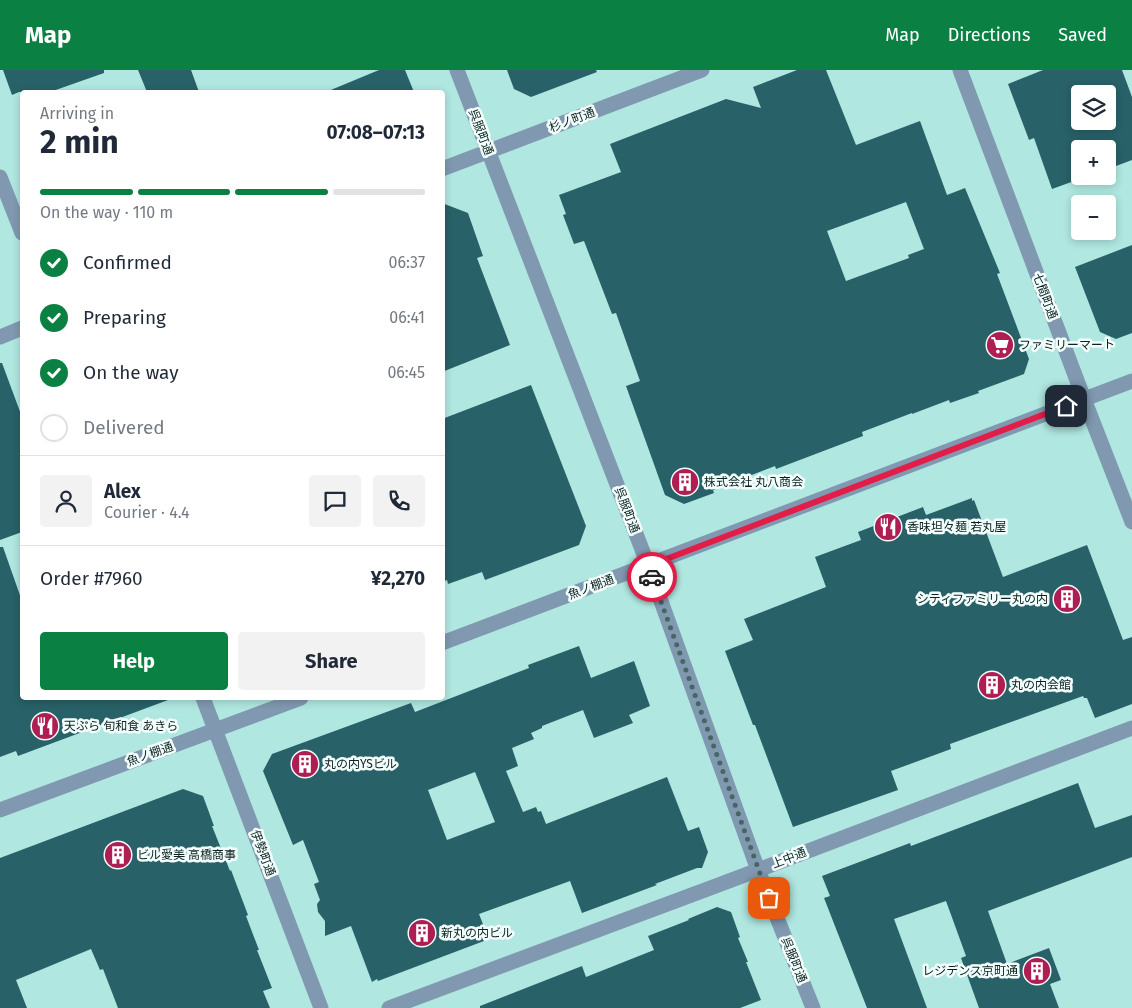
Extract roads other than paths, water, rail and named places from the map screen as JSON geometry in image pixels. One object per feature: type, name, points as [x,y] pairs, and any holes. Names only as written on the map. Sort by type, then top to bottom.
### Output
[{"type":"street","name":"呉服町通","points":[[457,70],[648,566],[758,870],[813,1008]]},
{"type":"street","name":"杉ノ町通","points":[[445,168],[702,70]]},
{"type":"street","name":"七間町通","points":[[960,70],[1132,522]]},
{"type":"street","points":[[0,176],[20,227]]},
{"type":"street","points":[[0,337],[20,329]]},
{"type":"street","name":"魚ノ棚通","points":[[445,643],[1132,381]]},
{"type":"street","name":"伊勢町通","points":[[204,700],[321,1008]]},
{"type":"street","name":"魚ノ棚通","points":[[0,810],[296,700]]},
{"type":"street","name":"上中通","points":[[389,1008],[1132,728]]},
{"type":"place","name":"ファミリーマート","points":[[1000,345]]},
{"type":"place","name":"株式会社 丸八商会","points":[[685,482]]},
{"type":"place","name":"香味坦々麺 若丸屋","points":[[888,527]]},
{"type":"place","name":"シティファミリー丸の内","points":[[1067,599]]},
{"type":"place","name":"丸の内会館","points":[[992,685]]},
{"type":"place","name":"天ぷら 旬和食 あきら","points":[[45,726]]},
{"type":"place","name":"丸の内YSビル","points":[[305,764]]},
{"type":"place","name":"ビル愛美 高橋商事","points":[[118,855]]},
{"type":"place","name":"新丸の内ビル","points":[[422,933]]},
{"type":"place","name":"レジデンス京町通","points":[[1037,971]]}]
